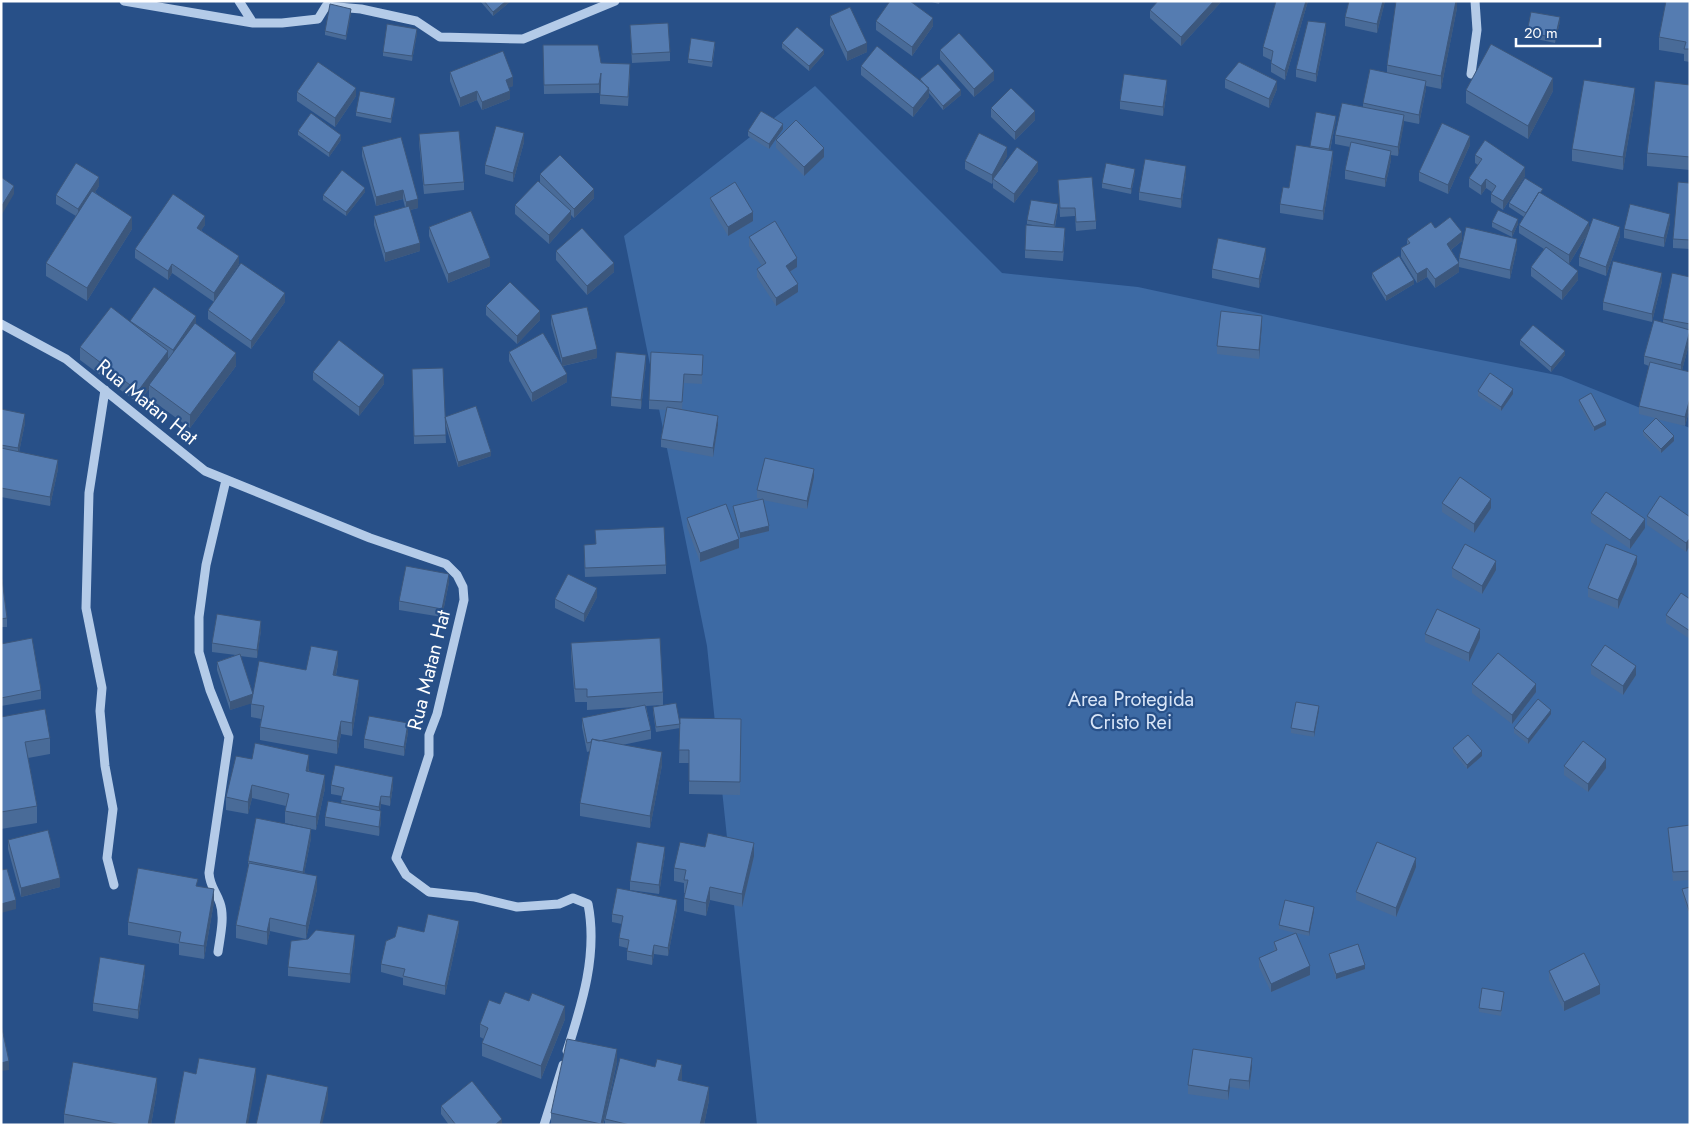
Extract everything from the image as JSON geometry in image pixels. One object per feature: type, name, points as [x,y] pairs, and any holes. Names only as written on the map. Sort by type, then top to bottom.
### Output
[{"type":"street","points":[[124,1],[253,23],[282,23],[318,19],[326,6],[361,8],[416,21],[440,37],[523,39],[615,1]]},
{"type":"street","points":[[239,1],[253,23]]},
{"type":"street","points":[[1471,74],[1477,30],[1475,1]]},
{"type":"street","name":"Rua Matan Hat","points":[[1,324],[66,359],[205,471],[370,538],[446,564],[457,575],[463,587],[464,600],[437,714],[429,735],[429,755],[396,858],[406,875],[429,892],[475,897],[516,907],[559,904],[573,898],[588,904],[591,950],[583,1000],[544,1125]]},
{"type":"street","points":[[105,390],[89,493],[86,608],[102,688],[100,711],[104,757],[114,810],[107,858],[114,885]]},
{"type":"street","points":[[218,952],[222,925],[221,904],[210,884],[209,873],[229,737],[210,690],[199,652],[199,617],[206,566],[226,480]]},
{"type":"green space","name":"Area Protegida Cristo Rei","points":[[815,86],[1002,273],[1138,287],[1411,346],[1561,376],[1690,428],[1690,1125],[757,1125],[707,646],[624,236]]},
{"type":"building","points":[[484,1],[506,1],[493,12]]},
{"type":"building","points":[[890,1],[910,1],[933,18],[912,47],[876,21]]},
{"type":"building","points":[[1158,1],[1214,1],[1181,37],[1150,10]]},
{"type":"building","points":[[1276,1],[1306,1],[1285,71],[1271,63],[1273,51],[1263,47]]},
{"type":"building","points":[[1349,1],[1383,1],[1377,24],[1345,17]]},
{"type":"building","points":[[1396,1],[1456,1],[1441,76],[1387,65]]},
{"type":"building","points":[[1666,1],[1690,1],[1690,49],[1684,49],[1686,42],[1659,37]]},
{"type":"building","points":[[330,4],[351,9],[346,36],[325,31]]},
{"type":"building","points":[[850,7],[867,43],[847,52],[830,16]]},
{"type":"building","points":[[1531,12],[1560,17],[1555,38],[1527,32]]},
{"type":"building","points":[[1308,21],[1326,23],[1316,74],[1296,69]]},
{"type":"building","points":[[668,23],[670,52],[632,54],[630,25]]},
{"type":"building","points":[[387,24],[417,29],[412,56],[383,52]]},
{"type":"building","points":[[797,27],[824,50],[809,66],[782,43]]},
{"type":"building","points":[[959,33],[994,71],[974,89],[940,50]]},
{"type":"building","points":[[691,38],[715,42],[712,62],[688,59]]},
{"type":"building","points":[[1491,44],[1553,78],[1528,126],[1466,90]]},
{"type":"building","points":[[543,45],[598,45],[601,63],[630,64],[628,97],[600,95],[601,73],[599,84],[544,85]]},
{"type":"building","points":[[877,46],[929,88],[913,108],[861,66]]},
{"type":"building","points":[[503,51],[513,77],[506,80],[510,91],[482,102],[477,91],[460,98],[450,72]]},
{"type":"building","points":[[318,62],[356,88],[335,118],[297,92]]},
{"type":"building","points":[[1239,62],[1277,81],[1269,99],[1225,79]]},
{"type":"building","points":[[938,64],[961,90],[943,106],[920,79]]},
{"type":"building","points":[[1370,69],[1426,81],[1419,115],[1363,103]]},
{"type":"building","points":[[1124,74],[1167,80],[1163,107],[1120,101]]},
{"type":"building","points":[[1584,80],[1635,88],[1623,157],[1572,149]]},
{"type":"building","points":[[1655,81],[1690,85],[1690,157],[1647,153]]},
{"type":"building","points":[[1011,88],[1035,111],[1015,132],[991,108]]},
{"type":"building","points":[[360,91],[395,98],[391,119],[356,112]]},
{"type":"building","points":[[1342,103],[1404,115],[1398,147],[1335,135]]},
{"type":"building","points":[[761,111],[783,124],[769,144],[748,131]]},
{"type":"building","points":[[1316,112],[1336,116],[1329,149],[1310,146]]},
{"type":"building","points":[[311,113],[341,135],[329,153],[298,131]]},
{"type":"building","points":[[796,120],[824,148],[804,167],[776,140]]},
{"type":"building","points":[[1442,123],[1470,136],[1448,185],[1419,172]]},
{"type":"building","points":[[496,126],[524,133],[513,173],[485,165]]},
{"type":"building","points":[[459,131],[464,182],[424,185],[419,134]]},
{"type":"building","points":[[979,133],[1007,147],[992,175],[965,161]]},
{"type":"building","points":[[401,137],[418,199],[406,202],[403,190],[376,197],[362,147]]},
{"type":"building","points":[[1485,140],[1525,167],[1503,201],[1491,194],[1496,186],[1486,179],[1481,186],[1469,178],[1482,159],[1475,155]]},
{"type":"building","points":[[1351,142],[1391,151],[1385,179],[1345,170]]},
{"type":"building","points":[[1296,145],[1333,151],[1323,211],[1280,204],[1283,187],[1289,188]]},
{"type":"building","points":[[1017,147],[1038,162],[1014,194],[993,179]]},
{"type":"building","points":[[560,155],[594,189],[574,209],[540,174]]},
{"type":"building","points":[[1145,159],[1186,166],[1181,199],[1139,192]]},
{"type":"building","points":[[76,163],[99,177],[78,209],[56,195]]},
{"type":"building","points":[[1106,163],[1135,169],[1131,189],[1102,183]]},
{"type":"building","points":[[342,170],[365,188],[346,212],[323,195]]},
{"type":"building","points":[[1690,176],[1690,240],[1673,239],[1678,182],[1689,183]]},
{"type":"building","points":[[1,177],[14,186],[1,207]]},
{"type":"building","points":[[1092,177],[1096,221],[1076,222],[1075,208],[1060,208],[1058,180]]},
{"type":"building","points":[[1525,178],[1543,189],[1539,192],[1526,213],[1509,203]]},
{"type":"building","points":[[538,181],[571,211],[549,235],[515,205]]},
{"type":"building","points":[[735,182],[753,212],[728,227],[710,198]]},
{"type":"building","points":[[92,191],[132,217],[87,288],[46,263]]},
{"type":"building","points":[[1539,192],[1589,222],[1569,255],[1519,225]]},
{"type":"building","points":[[173,194],[205,216],[197,228],[239,256],[214,293],[172,264],[168,271],[135,249]]},
{"type":"building","points":[[1031,200],[1058,204],[1054,225],[1027,220]]},
{"type":"building","points":[[1630,204],[1670,214],[1664,238],[1624,229]]},
{"type":"building","points":[[409,206],[420,243],[385,253],[374,216]]},
{"type":"building","points":[[1498,210],[1518,219],[1512,232],[1492,222]]},
{"type":"building","points":[[471,211],[490,258],[448,274],[429,227]]},
{"type":"building","points":[[1450,217],[1462,232],[1447,244],[1459,263],[1435,279],[1427,268],[1417,274],[1401,248],[1410,243],[1407,239],[1431,222],[1435,228]]},
{"type":"building","points":[[1593,218],[1620,227],[1606,267],[1579,257]]},
{"type":"building","points":[[775,221],[797,258],[786,266],[798,284],[776,298],[757,269],[766,263],[749,237]]},
{"type":"building","points":[[1026,225],[1065,228],[1063,252],[1025,250]]},
{"type":"building","points":[[1466,227],[1517,239],[1510,270],[1459,258]]},
{"type":"building","points":[[582,228],[614,263],[587,286],[556,251]]},
{"type":"building","points":[[1218,238],[1266,248],[1259,279],[1212,269]]},
{"type":"building","points":[[1546,247],[1578,271],[1562,291],[1531,267]]},
{"type":"building","points":[[1399,256],[1414,280],[1386,296],[1372,273]]},
{"type":"building","points":[[1613,261],[1662,273],[1652,314],[1603,302]]},
{"type":"building","points":[[241,263],[285,293],[251,341],[208,310]]},
{"type":"building","points":[[1672,273],[1690,277],[1690,324],[1663,319]]},
{"type":"building","points":[[510,282],[540,311],[517,336],[486,306]]},
{"type":"building","points":[[154,287],[196,316],[173,350],[130,321]]},
{"type":"building","points":[[111,307],[168,351],[138,391],[80,347]]},
{"type":"building","points":[[587,307],[597,349],[562,358],[551,315]]},
{"type":"building","points":[[1221,311],[1262,316],[1259,350],[1217,346]]},
{"type":"building","points":[[1654,320],[1690,330],[1681,365],[1644,356]]},
{"type":"building","points":[[195,323],[236,353],[190,415],[149,385]]},
{"type":"building","points":[[1533,325],[1565,351],[1551,367],[1520,340]]},
{"type":"building","points":[[543,333],[567,374],[532,393],[509,352]]},
{"type":"building","points":[[339,340],[384,375],[359,407],[313,372]]},
{"type":"building","points":[[616,352],[646,355],[641,400],[611,397]]},
{"type":"building","points":[[651,352],[703,355],[702,375],[684,374],[682,402],[649,400]]},
{"type":"building","points":[[1650,362],[1690,372],[1690,398],[1685,417],[1639,406]]},
{"type":"building","points":[[443,368],[446,435],[414,436],[412,369]]},
{"type":"building","points":[[1490,373],[1513,389],[1501,407],[1478,391]]},
{"type":"building","points":[[1591,393],[1606,421],[1594,427],[1579,400]]},
{"type":"building","points":[[476,406],[491,452],[458,462],[445,417]]},
{"type":"building","points":[[667,407],[718,416],[713,448],[661,439]]},
{"type":"building","points":[[1,409],[25,414],[18,448],[1,445]]},
{"type":"building","points":[[1656,418],[1674,436],[1661,449],[1643,431]]},
{"type":"building","points":[[1,448],[58,460],[50,497],[1,488]]},
{"type":"building","points":[[765,458],[814,469],[807,501],[757,490]]},
{"type":"building","points":[[1460,477],[1491,499],[1474,524],[1442,503]]},
{"type":"building","points":[[1606,492],[1645,519],[1630,540],[1591,513]]},
{"type":"building","points":[[1660,496],[1690,517],[1690,538],[1686,543],[1647,516]]},
{"type":"building","points":[[763,499],[769,526],[740,533],[733,506]]},
{"type":"building","points":[[726,504],[739,539],[700,553],[687,518]]},
{"type":"building","points":[[664,527],[666,565],[585,568],[584,545],[596,544],[595,530]]},
{"type":"building","points":[[1465,544],[1496,561],[1482,586],[1452,568]]},
{"type":"building","points":[[1606,544],[1637,556],[1618,600],[1588,588]]},
{"type":"building","points":[[406,566],[449,574],[442,609],[399,601]]},
{"type":"building","points":[[568,574],[597,588],[584,614],[555,599]]},
{"type":"building","points":[[1,579],[7,618],[1,619]]},
{"type":"building","points":[[1681,593],[1690,599],[1690,631],[1666,615]]},
{"type":"building","points":[[1437,609],[1480,629],[1469,653],[1425,634]]},
{"type":"building","points":[[217,614],[261,621],[257,650],[212,643]]},
{"type":"building","points":[[32,638],[41,690],[1,698],[1,644]]},
{"type":"building","points":[[660,638],[663,692],[587,697],[587,689],[575,689],[571,643]]},
{"type":"building","points":[[1605,645],[1636,666],[1623,686],[1591,665]]},
{"type":"building","points":[[311,646],[338,651],[333,675],[359,680],[352,723],[341,721],[337,741],[260,727],[264,706],[251,704],[259,661],[306,670]]},
{"type":"building","points":[[1498,653],[1536,684],[1512,715],[1472,684]]},
{"type":"building","points":[[240,654],[253,694],[230,702],[217,662]]},
{"type":"building","points":[[1538,699],[1551,710],[1528,739],[1514,728]]},
{"type":"building","points":[[1296,702],[1319,706],[1314,732],[1291,728]]},
{"type":"building","points":[[676,703],[680,724],[656,727],[653,707]]},
{"type":"building","points":[[645,705],[651,730],[599,741],[592,739],[591,742],[587,743],[582,718]]},
{"type":"building","points":[[45,709],[50,738],[25,742],[37,806],[1,812],[1,717]]},
{"type":"building","points":[[369,716],[408,723],[404,747],[364,739]]},
{"type":"building","points":[[680,718],[741,719],[740,782],[689,781],[689,750],[679,750]]},
{"type":"building","points":[[1468,735],[1482,751],[1467,765],[1453,748]]},
{"type":"building","points":[[592,739],[662,752],[650,816],[580,803]]},
{"type":"building","points":[[1583,741],[1606,759],[1588,784],[1564,766]]},
{"type":"building","points":[[255,743],[309,755],[306,771],[325,775],[316,817],[285,811],[289,794],[252,785],[248,802],[226,797],[236,756],[252,759]]},
{"type":"building","points":[[335,765],[393,777],[390,797],[381,796],[379,807],[341,800],[344,788],[331,785]]},
{"type":"building","points":[[328,801],[381,811],[379,827],[325,817]]},
{"type":"building","points":[[256,818],[311,829],[303,872],[248,861]]},
{"type":"building","points":[[1690,825],[1690,871],[1673,872],[1668,828]]},
{"type":"building","points":[[48,830],[60,878],[21,888],[8,840]]},
{"type":"building","points":[[708,833],[754,843],[742,894],[710,887],[706,903],[684,898],[688,880],[684,880],[686,870],[674,868],[680,842],[705,847]]},
{"type":"building","points":[[637,842],[665,847],[659,885],[630,881]]},
{"type":"building","points":[[1377,842],[1416,858],[1396,908],[1356,892]]},
{"type":"building","points":[[249,863],[317,876],[306,926],[270,918],[267,932],[236,925]]},
{"type":"building","points":[[138,868],[198,879],[196,886],[214,889],[204,946],[179,942],[181,932],[128,922]]},
{"type":"building","points":[[7,869],[16,900],[1,904],[1,870]]},
{"type":"building","points":[[1690,887],[1690,913],[1682,889]]},
{"type":"building","points":[[617,888],[677,900],[668,948],[654,945],[652,956],[627,951],[629,940],[619,938],[623,916],[612,914]]},
{"type":"building","points":[[1285,900],[1314,907],[1309,932],[1279,925]]},
{"type":"building","points":[[428,914],[459,921],[445,986],[403,976],[405,969],[381,964],[386,941],[395,937],[398,926],[424,932]]},
{"type":"building","points":[[316,930],[355,935],[350,974],[288,967],[291,941],[308,939]]},
{"type":"building","points":[[1296,933],[1310,966],[1271,984],[1259,958],[1277,950],[1274,942]]},
{"type":"building","points":[[1358,944],[1365,965],[1336,974],[1329,954]]},
{"type":"building","points":[[1584,953],[1600,985],[1564,1002],[1549,971]]},
{"type":"building","points":[[100,957],[145,965],[138,1010],[93,1003]]},
{"type":"building","points":[[1482,988],[1504,992],[1501,1011],[1479,1008]]},
{"type":"building","points":[[505,992],[529,1001],[532,993],[565,1006],[541,1066],[482,1043],[488,1028],[480,1024],[489,1000],[500,1004]]},
{"type":"building","points":[[1,1024],[9,1061],[1,1063]]},
{"type":"building","points":[[567,1039],[617,1049],[601,1124],[551,1113]]},
{"type":"building","points":[[1193,1049],[1252,1058],[1249,1081],[1230,1079],[1228,1091],[1188,1085]]},
{"type":"building","points":[[199,1058],[256,1068],[246,1125],[174,1125],[184,1071],[196,1074]]},
{"type":"building","points":[[620,1058],[655,1067],[657,1059],[682,1065],[678,1080],[709,1087],[700,1125],[630,1125],[605,1119]]},
{"type":"building","points":[[73,1062],[157,1078],[148,1125],[122,1125],[64,1114]]},
{"type":"building","points":[[267,1074],[328,1087],[320,1125],[256,1125]]},
{"type":"building","points":[[472,1081],[502,1119],[495,1125],[456,1125],[441,1106]]}]
